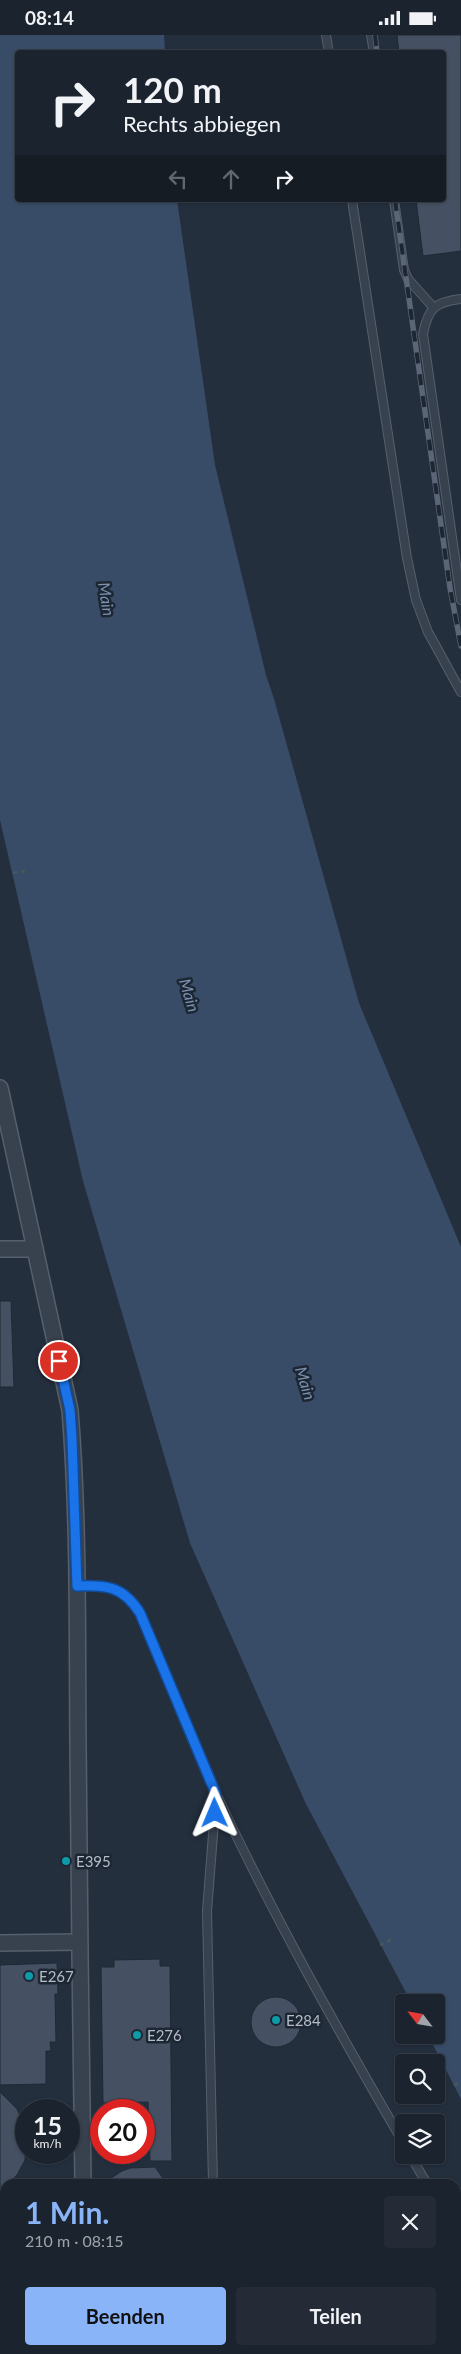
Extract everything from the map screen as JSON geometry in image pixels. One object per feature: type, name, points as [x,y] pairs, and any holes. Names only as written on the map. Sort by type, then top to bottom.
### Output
[{"type":"street","points":[[0,1088],[70,1410],[77,1586],[79,1942],[83,2179]]},
{"type":"street","points":[[0,1249],[35,1249]]},
{"type":"street","points":[[0,1943],[79,1942]]},
{"type":"lane","points":[[326,35],[328,50]]},
{"type":"lane","points":[[371,35],[374,50]]},
{"type":"lane","points":[[352,202],[407,558],[416,600],[428,632],[461,692]]},
{"type":"lane","points":[[394,202],[404,270],[408,279],[433,307]]},
{"type":"lane","points":[[461,299],[440,302],[433,307],[426,319],[423,334],[423,347],[461,600]]},
{"type":"lane","points":[[77,1586],[107,1586],[132,1601],[140,1613],[216,1794],[348,2049],[395,2129]]},
{"type":"lane","points":[[213,2179],[207,1911],[216,1794]]},
{"type":"lane","points":[[415,2164],[424,2179]]},
{"type":"path","points":[[13,873],[26,871]]},
{"type":"path","points":[[380,1945],[393,1939]]},
{"type":"path","points":[[454,2085],[461,2082]]},
{"type":"water","name":"Main","points":[[0,35],[164,35],[165,50],[15,50],[15,202],[177,202],[215,465],[266,675],[359,1003],[461,1247],[461,2099],[445,2068],[445,2054],[438,2054],[433,2044],[445,2044],[445,1994],[407,1994],[306,1804],[190,1543],[83,1181],[0,820]]},
{"type":"building","points":[[397,35],[461,35],[461,251],[423,256],[416,202],[446,202],[446,50],[399,50]]},
{"type":"building","points":[[0,1301],[11,1301],[14,1387],[0,1387]]},
{"type":"building","name":"E276","points":[[160,1959],[160,1966],[170,1966],[172,2161],[155,2161],[155,2099],[103,2099],[101,1967],[114,1967],[114,1960]]},
{"type":"building","points":[[57,1963],[58,1994],[55,1994],[56,2042],[50,2042],[51,2051],[46,2051],[46,2084],[0,2085],[0,1965]]},
{"type":"building","name":"E284","points":[[271,1997],[281,1997],[294,2004],[301,2017],[301,2027],[294,2040],[281,2047],[271,2047],[262,2043],[255,2036],[251,2027],[251,2017],[255,2008],[262,2001]]},
{"type":"building","points":[[0,2092],[15,2107],[15,2164],[23,2164],[13,2179],[0,2179]]},
{"type":"building","points":[[155,2167],[163,2179],[110,2179],[130,2168]]},
{"type":"railway","points":[[375,35],[377,50]]},
{"type":"railway","points":[[395,202],[450,588],[461,646]]},
{"type":"place","name":"E395","points":[[66,1861]]},
{"type":"place","name":"E267","points":[[29,1976]]},
{"type":"place","name":"E284","points":[[276,2020]]},
{"type":"place","name":"E276","points":[[137,2035]]},
{"type":"route","points":[[59,1361],[70,1410],[77,1586],[107,1586],[132,1601],[140,1613],[216,1794],[215,1813]]}]
